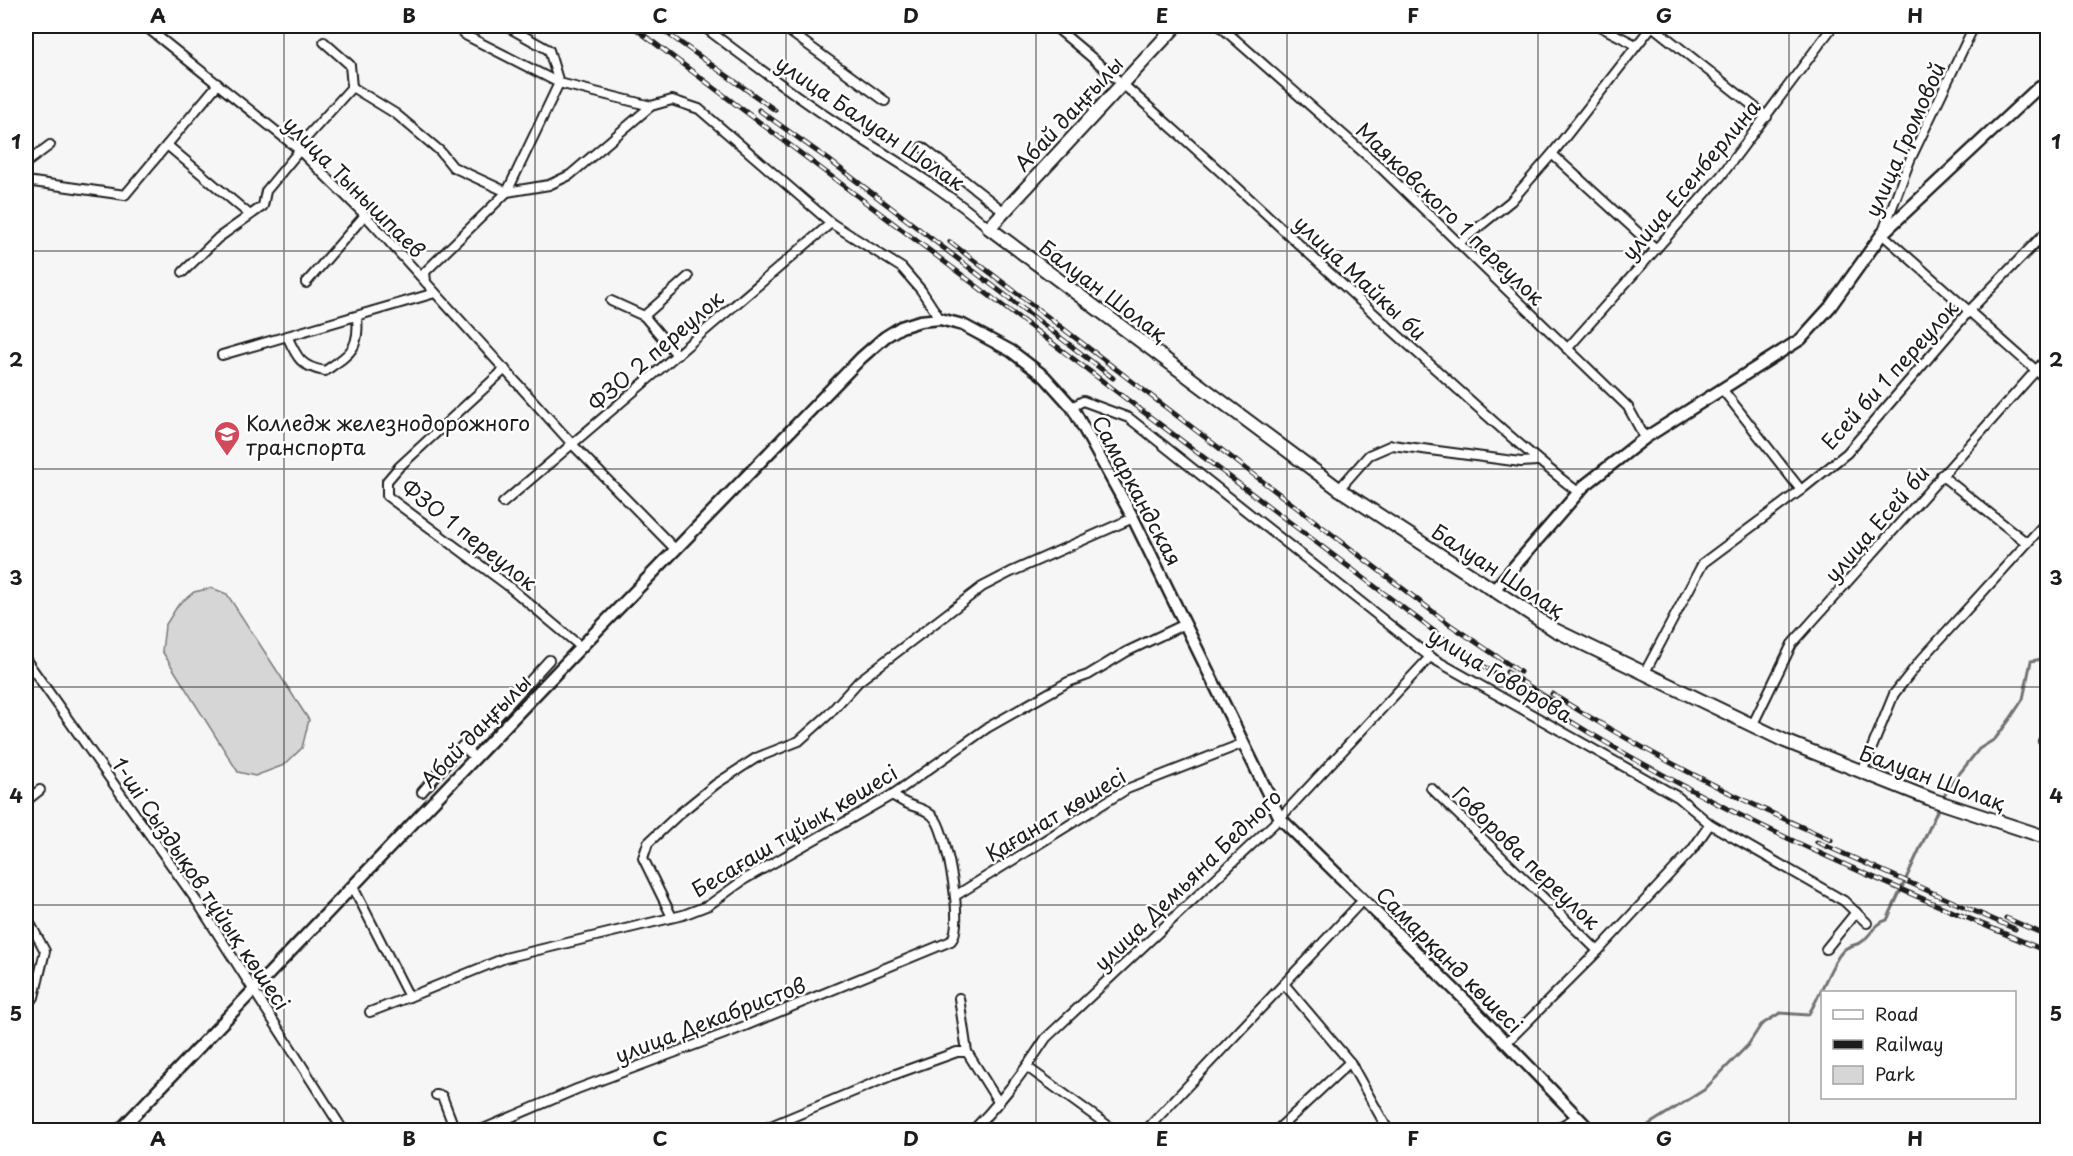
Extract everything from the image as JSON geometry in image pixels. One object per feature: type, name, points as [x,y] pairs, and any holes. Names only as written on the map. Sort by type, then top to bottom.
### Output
[{"type":"main road","name":"Абай даңғылы","points":[[989,228],[1176,26]]},
{"type":"main road","name":"Балуан Шолақ","points":[[989,228],[1339,489],[1555,630],[1752,726],[1944,804],[2048,838]]},
{"type":"street","name":"улица Тынышпаев","points":[[145,26],[298,150],[364,215],[426,282]]},
{"type":"street","points":[[506,26],[549,50],[560,83],[507,192],[425,272],[426,282],[573,445],[676,550]]},
{"type":"street","name":"улица Балуан Шолак","points":[[703,26],[759,69],[830,118],[963,205],[989,228]]},
{"type":"street","points":[[782,26],[885,101]]},
{"type":"street","name":"улица Майкы би","points":[[1054,26],[1123,82],[1364,306],[1537,460],[1578,492]]},
{"type":"street","name":"Маяковского 1 переулок","points":[[1220,26],[1381,168],[1628,407],[1644,438]]},
{"type":"street","points":[[1599,26],[1636,45]]},
{"type":"street","points":[[1459,243],[1510,201],[1552,154],[1652,26],[1767,117]]},
{"type":"street","name":"улица Есенберлина","points":[[1567,349],[1721,176],[1833,26]]},
{"type":"street","name":"улица Громовой","points":[[1882,234],[1910,160],[1974,26]]},
{"type":"street","points":[[458,27],[467,36],[560,83],[651,106]]},
{"type":"street","points":[[183,272],[218,238],[263,206],[266,191],[352,87],[350,65],[324,42]]},
{"type":"street","points":[[26,181],[125,195],[218,84]]},
{"type":"street","points":[[1492,591],[1584,486],[1644,438],[1801,339],[1830,307],[1882,234],[2040,86],[2048,84]]},
{"type":"street","points":[[352,87],[396,114],[440,151],[453,167],[507,192],[549,185],[570,175],[651,106],[672,100],[699,109],[831,223],[902,268],[921,290],[940,319]]},
{"type":"street","points":[[26,163],[51,145]]},
{"type":"street","points":[[167,145],[250,215]]},
{"type":"street","points":[[922,147],[1003,211]]},
{"type":"street","points":[[1552,154],[1656,249]]},
{"type":"street","points":[[306,283],[364,215]]},
{"type":"street","name":"ФЗО 2 переулок","points":[[503,503],[831,223]]},
{"type":"street","name":"Есей би 1 переулок","points":[[1644,674],[1703,563],[1847,453],[1969,311],[2048,230]]},
{"type":"street","points":[[1882,234],[2048,381]]},
{"type":"street","points":[[644,316],[688,278]]},
{"type":"street","points":[[222,356],[435,293]]},
{"type":"street","points":[[611,301],[644,316],[677,355]]},
{"type":"street","points":[[287,336],[294,353],[309,368],[325,371],[356,347],[359,334],[357,316]]},
{"type":"street","name":"Самаркандская","points":[[861,358],[885,337],[901,327],[920,321],[940,319],[963,325],[1011,351],[1045,377],[1072,407],[1133,518],[1280,818]]},
{"type":"street","name":"улица Есей би","points":[[1752,726],[1792,644],[2048,357]]},
{"type":"street","name":"Абай даңғылы","points":[[120,1131],[581,647],[861,358]]},
{"type":"street","name":"ФЗО 1 переулок","points":[[505,369],[399,467],[387,481],[387,496],[507,585],[581,647]]},
{"type":"street","points":[[1722,389],[1801,490]]},
{"type":"street","name":"улица Говорова","points":[[1072,407],[1083,401],[1129,418],[1431,657],[1678,797],[1710,824],[1844,901],[1867,923]]},
{"type":"street","points":[[1339,489],[1369,455],[1392,445],[1521,462],[1537,460]]},
{"type":"street","points":[[1941,476],[2027,543]]},
{"type":"street","points":[[672,917],[643,858],[648,843],[679,814],[717,784],[756,759],[799,741],[828,715],[859,681],[982,587],[1133,518]]},
{"type":"street","points":[[1862,772],[1894,694],[2010,559],[2048,520]]},
{"type":"street","name":"Бесағаш тұйық көшесі","points":[[370,1012],[504,958],[672,917],[709,905],[746,879],[892,795],[987,728],[1068,682],[1088,675],[1126,652],[1185,624]]},
{"type":"street","name":"улица Демьяна Бедного","points":[[973,1131],[999,1103],[1046,1038],[1280,818],[1431,657]]},
{"type":"street","name":"1-ші Сыздықов тұйық көшесі","points":[[26,660],[198,903],[343,1131]]},
{"type":"street","points":[[467,750],[549,660]]},
{"type":"street","name":"Қағанат көшесі","points":[[955,896],[1127,789],[1244,743]]},
{"type":"street","points":[[422,792],[462,746],[475,758]]},
{"type":"street","name":"Говорова переулок","points":[[1431,788],[1598,951]]},
{"type":"street","points":[[26,801],[40,790]]},
{"type":"street","points":[[892,795],[908,804],[925,809],[935,819],[944,836],[949,855],[955,896]]},
{"type":"street","name":"Самарқанд көшесі","points":[[1280,818],[1506,1043],[1590,1131]]},
{"type":"street","name":"Говорова переулок","points":[[1506,1043],[1598,951],[1692,850],[1710,824]]},
{"type":"street","points":[[352,887],[409,997]]},
{"type":"street","name":"улица Декабристов","points":[[481,1131],[491,1129],[577,1089],[735,1030],[951,941],[956,931],[955,896]]},
{"type":"street","points":[[1146,1131],[1363,900]]},
{"type":"street","points":[[1826,950],[1856,912]]},
{"type":"street","points":[[26,916],[45,951],[34,997],[26,1004]]},
{"type":"street","points":[[1285,985],[1350,1062],[1388,1131]]},
{"type":"street","points":[[959,998],[967,1052],[999,1103]]},
{"type":"street","points":[[761,1131],[893,1075],[957,1052],[967,1052]]},
{"type":"street","points":[[1277,1131],[1350,1062]]},
{"type":"street","points":[[1027,1067],[1114,1131]]},
{"type":"street","points":[[436,1095],[442,1096],[455,1131]]},
{"type":"street","points":[[1554,1131],[1577,1117]]},
{"type":"green space","points":[[212,588],[227,594],[309,720],[302,748],[284,765],[255,776],[238,772],[162,651],[165,626],[178,605],[194,592]]},
{"type":"waterway","points":[[1942,801],[1948,788],[1979,749],[1995,739],[2023,699],[2031,661],[2048,658]]},
{"type":"waterway","points":[[1642,1130],[1704,1090],[1748,1045],[1761,1025],[1780,1013],[1808,1015],[1840,954],[1863,941],[1877,926],[1887,920],[1939,807]]},
{"type":"railway","points":[[632,26],[1451,644],[1516,687],[1616,749],[1760,825],[1841,863],[2048,952]]},
{"type":"railway","points":[[657,26],[775,110]]},
{"type":"railway","points":[[759,110],[829,160],[1113,378]]},
{"type":"railway","points":[[950,242],[1449,624],[1520,672]]},
{"type":"railway","points":[[1507,672],[1557,704]]},
{"type":"railway","points":[[1552,694],[1620,735],[1689,772],[1831,840]]},
{"type":"railway","points":[[1817,842],[2015,929]]},
{"type":"railway","points":[[2006,918],[2048,936]]},
{"type":"place","name":"Колледж железнодорожного транспорта","points":[[227,457]]}]
